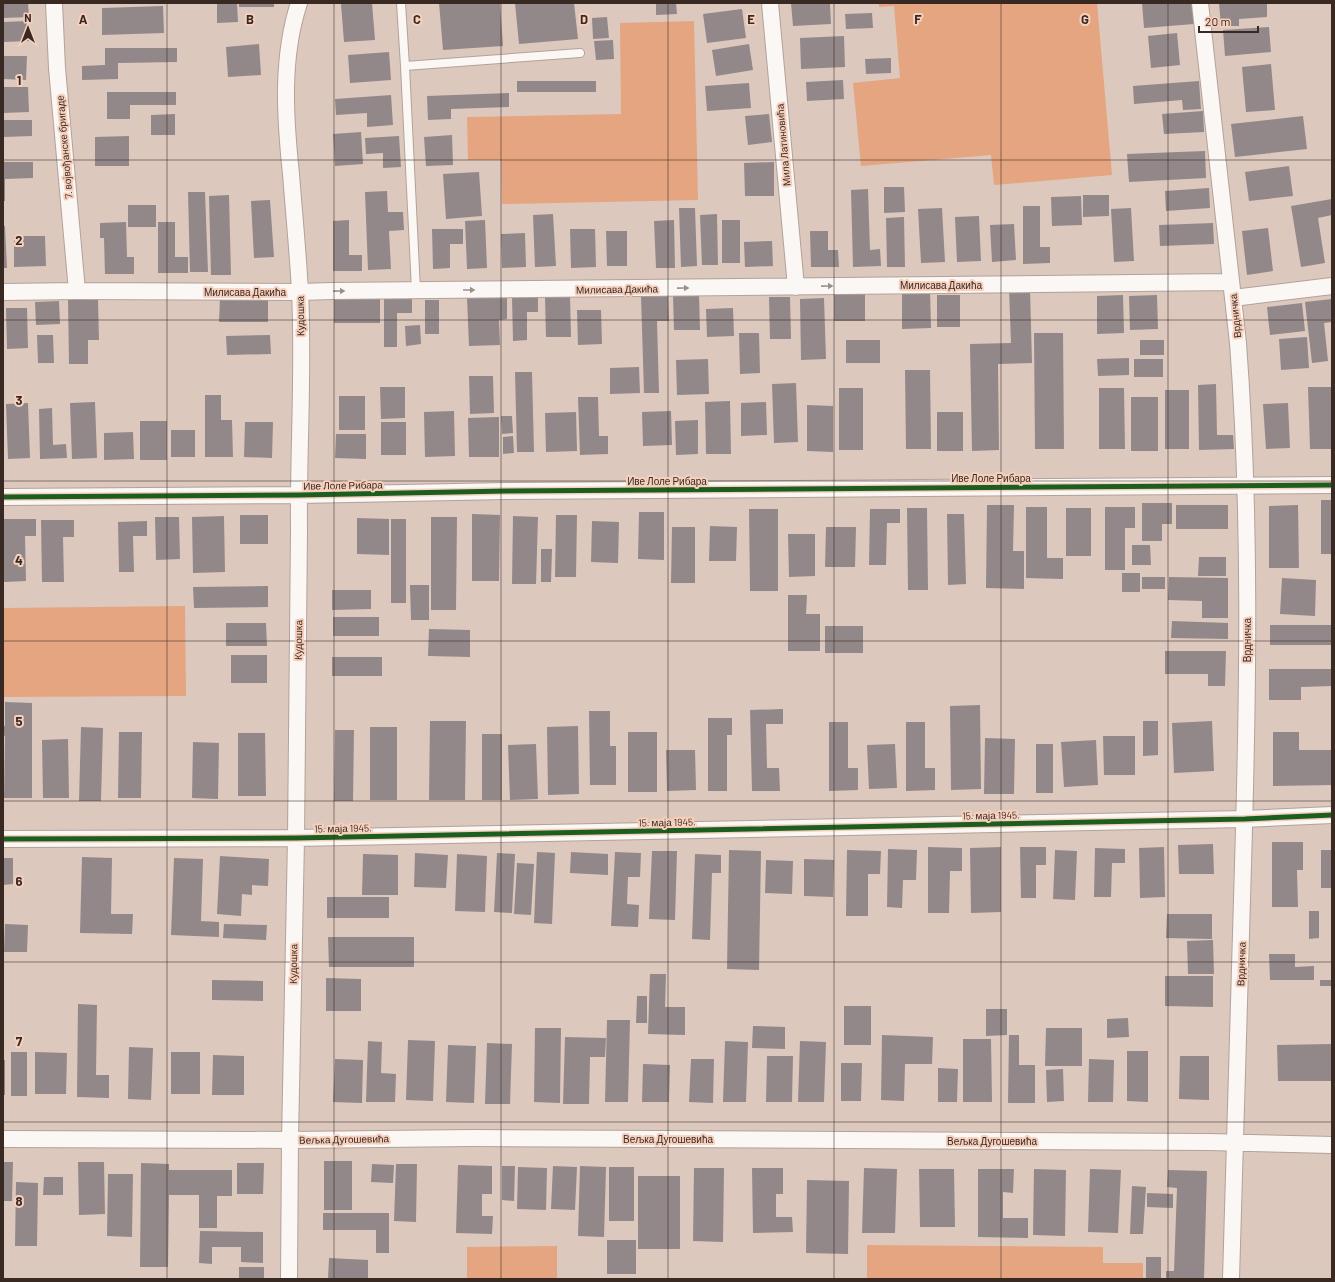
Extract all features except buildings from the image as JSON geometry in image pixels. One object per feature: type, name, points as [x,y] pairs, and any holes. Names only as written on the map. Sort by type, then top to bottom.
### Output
[{"type":"street","name":"7. војвођанске бригаде","points":[[54,3],[57,68],[77,291]]},
{"type":"street","name":"Кудошка","points":[[289,1279],[301,374],[300,292],[286,112],[286,74],[290,38],[299,3]]},
{"type":"street","name":"Мила Латиновића","points":[[770,3],[796,287]]},
{"type":"street","name":"Врдничка","points":[[1200,3],[1241,382],[1246,485],[1247,558],[1245,819],[1231,1279]]},
{"type":"street","name":"Милисава Дакића","points":[[3,292],[300,292],[796,287],[1232,290],[1332,286]]},
{"type":"street","name":"Иве Лоле Рибара","points":[[3,497],[299,495],[507,491],[1332,485]]},
{"type":"street","name":"15. маја 1945.","points":[[3,839],[296,838],[1245,819],[1332,815]]},
{"type":"street","name":"Вељка Дугошевића","points":[[3,1139],[290,1140],[472,1138],[1236,1142],[1332,1145]]},
{"type":"lane","points":[[401,3],[416,290]]},
{"type":"lane","points":[[405,66],[580,53]]},
{"type":"shaded area","points":[[879,3],[1097,3],[1112,175],[994,185],[991,155],[861,166],[853,83],[900,78],[894,6],[879,7]]},
{"type":"shaded area","points":[[694,21],[698,200],[502,204],[501,160],[468,160],[467,117],[621,114],[620,23]]},
{"type":"shaded area","points":[[185,606],[186,696],[3,697],[3,608]]},
{"type":"shaded area","points":[[867,1245],[1103,1247],[1103,1263],[1143,1263],[1143,1279],[867,1279]]},
{"type":"shaded area","points":[[557,1246],[557,1279],[467,1279],[467,1247]]},
{"type":"cycle path","points":[[3,497],[299,495],[507,491],[1332,485]]},
{"type":"cycle path","points":[[3,839],[296,838],[1245,819],[1332,815]]}]
